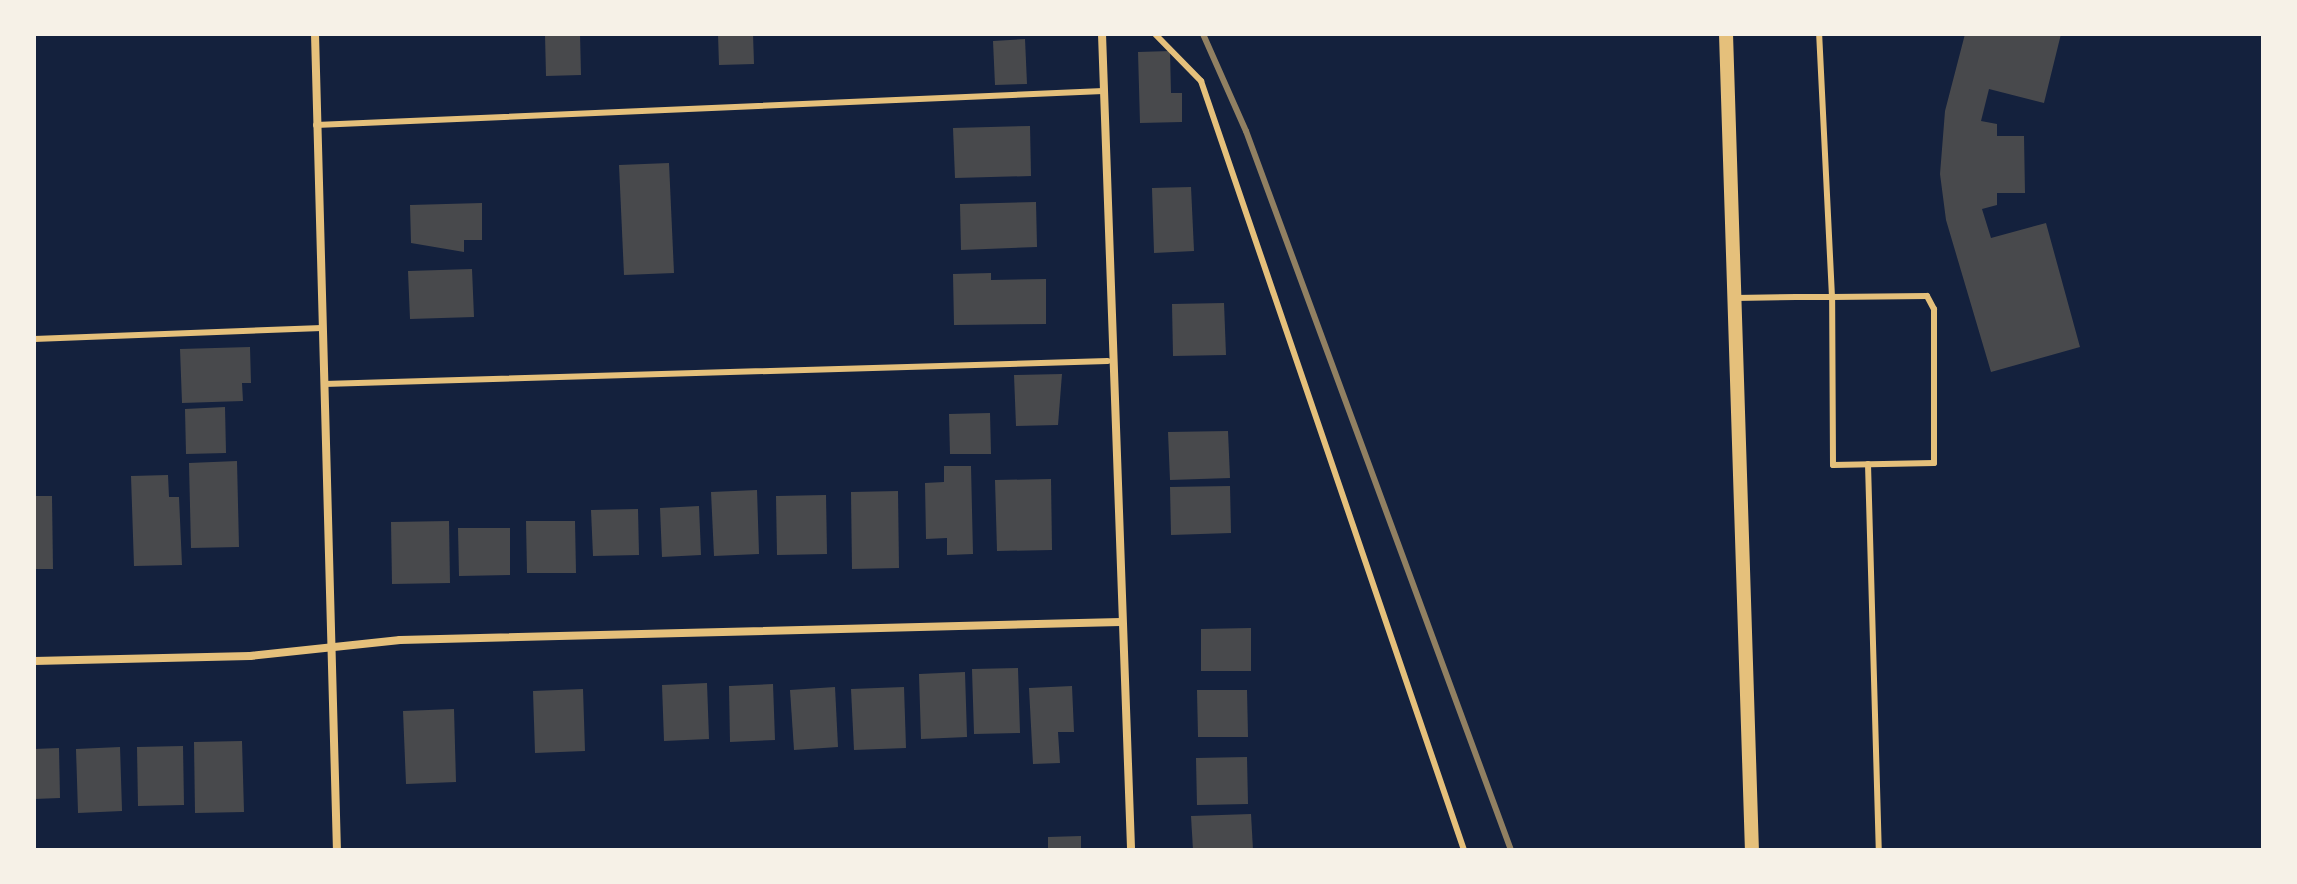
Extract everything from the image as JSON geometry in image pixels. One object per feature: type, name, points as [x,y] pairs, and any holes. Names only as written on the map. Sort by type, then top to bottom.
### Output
[{"type":"street","points":[[315,34],[337,850]]},
{"type":"street","points":[[1102,34],[1108,361],[1131,850]]},
{"type":"street","points":[[1726,34],[1752,850]]},
{"type":"street","points":[[34,661],[1121,622]]},
{"type":"lane","points":[[1155,34],[1201,81],[1464,850]]},
{"type":"lane","points":[[1735,298],[1832,297],[1927,296],[1934,309],[1934,463],[1833,465],[1832,297],[1819,34]]},
{"type":"lane","points":[[316,125],[1103,91]]},
{"type":"lane","points":[[34,339],[322,328]]},
{"type":"lane","points":[[324,384],[1108,361]]},
{"type":"lane","points":[[1868,464],[1879,850]]},
{"type":"building","points":[[545,34],[580,34],[581,75],[546,76]]},
{"type":"building","points":[[718,34],[753,34],[754,64],[719,65]]},
{"type":"building","points":[[1965,34],[2061,34],[2044,103],[1989,89],[1981,121],[1997,124],[1997,136],[2024,136],[2025,193],[1997,193],[1997,205],[1982,209],[1991,238],[2046,223],[2080,347],[1991,372],[1946,220],[1940,174],[1945,111]]},
{"type":"building","points":[[1025,39],[1027,84],[995,85],[993,41]]},
{"type":"building","points":[[1170,51],[1171,93],[1182,93],[1182,122],[1140,123],[1138,52]]},
{"type":"building","points":[[1030,126],[1031,176],[955,178],[953,128]]},
{"type":"building","points":[[669,163],[674,273],[624,275],[619,165]]},
{"type":"building","points":[[1191,187],[1194,251],[1154,253],[1152,188]]},
{"type":"building","points":[[1036,202],[1037,247],[961,250],[960,204]]},
{"type":"building","points":[[482,203],[482,240],[464,240],[464,252],[411,243],[410,205]]},
{"type":"building","points":[[472,269],[474,317],[410,319],[408,271]]},
{"type":"building","points":[[991,273],[991,280],[1046,279],[1046,324],[954,325],[953,274]]},
{"type":"building","points":[[1224,303],[1226,355],[1173,356],[1172,304]]},
{"type":"building","points":[[250,347],[251,383],[242,383],[243,401],[182,403],[180,349]]},
{"type":"building","points":[[1062,374],[1058,425],[1016,426],[1014,375]]},
{"type":"building","points":[[225,407],[226,453],[186,454],[185,409]]},
{"type":"building","points":[[990,413],[991,454],[950,454],[949,414]]},
{"type":"building","points":[[1228,431],[1230,478],[1170,480],[1168,432]]},
{"type":"building","points":[[237,461],[239,547],[191,548],[189,463]]},
{"type":"building","points":[[944,466],[971,466],[973,554],[947,555],[947,538],[926,539],[925,483],[944,482]]},
{"type":"building","points":[[168,475],[169,497],[179,497],[182,565],[134,566],[131,476]]},
{"type":"building","points":[[1051,479],[1052,550],[997,551],[995,480]]},
{"type":"building","points":[[1230,486],[1231,533],[1171,535],[1170,487]]},
{"type":"building","points":[[757,490],[759,554],[714,556],[711,492]]},
{"type":"building","points":[[898,491],[899,568],[852,569],[851,492]]},
{"type":"building","points":[[826,495],[827,554],[777,555],[776,496]]},
{"type":"building","points":[[34,496],[52,496],[53,569],[34,569]]},
{"type":"building","points":[[699,506],[701,555],[662,557],[660,508]]},
{"type":"building","points":[[638,509],[639,555],[593,556],[591,510]]},
{"type":"building","points":[[449,521],[450,583],[392,584],[391,522]]},
{"type":"building","points":[[526,521],[575,521],[576,573],[527,573]]},
{"type":"building","points":[[458,528],[510,528],[510,575],[459,576]]},
{"type":"building","points":[[1251,628],[1251,671],[1201,671],[1201,629]]},
{"type":"building","points":[[1018,668],[1020,733],[974,734],[972,669]]},
{"type":"building","points":[[965,672],[967,737],[921,739],[919,674]]},
{"type":"building","points":[[707,683],[709,739],[664,741],[662,685]]},
{"type":"building","points":[[773,684],[775,740],[730,742],[729,686]]},
{"type":"building","points":[[1072,686],[1074,732],[1058,732],[1060,763],[1033,764],[1029,688]]},
{"type":"building","points":[[835,687],[838,747],[794,750],[790,690]]},
{"type":"building","points":[[904,687],[906,748],[854,750],[851,689]]},
{"type":"building","points":[[583,689],[585,751],[535,753],[533,691]]},
{"type":"building","points":[[1197,690],[1247,690],[1248,737],[1198,737]]},
{"type":"building","points":[[454,709],[456,782],[406,784],[403,711]]},
{"type":"building","points":[[242,741],[244,812],[195,813],[194,742]]},
{"type":"building","points":[[183,746],[184,805],[138,806],[137,747]]},
{"type":"building","points":[[120,747],[122,811],[78,813],[76,749]]},
{"type":"building","points":[[59,748],[60,798],[34,799],[34,749]]},
{"type":"building","points":[[1247,757],[1248,804],[1197,805],[1196,758]]},
{"type":"building","points":[[1251,814],[1253,850],[1193,850],[1191,816]]},
{"type":"building","points":[[1081,836],[1081,850],[1048,850],[1048,837]]},
{"type":"railway","points":[[1203,34],[1246,131],[1511,850]]}]
